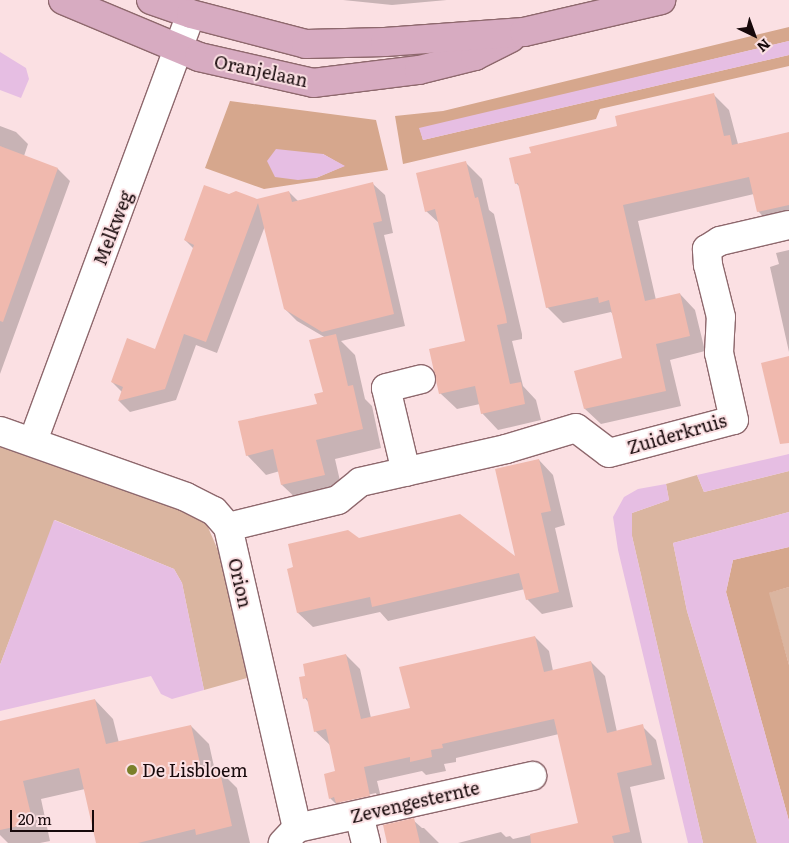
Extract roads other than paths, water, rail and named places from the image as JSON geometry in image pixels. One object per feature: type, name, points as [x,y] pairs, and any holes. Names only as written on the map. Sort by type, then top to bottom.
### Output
[{"type":"main road","name":"Oranjelaan","points":[[63,0],[178,50],[199,57],[313,83],[418,70],[474,56],[524,32]]},
{"type":"main road","name":"Oranjelaan","points":[[152,0],[191,14],[306,44],[385,42],[524,32],[661,0]]},
{"type":"street","name":"Melkweg","points":[[33,441],[191,14]]},
{"type":"street","name":"Zuiderkruis","points":[[228,527],[338,500],[360,482],[506,449],[576,428],[609,453],[734,420],[719,354],[721,317],[708,265],[707,249],[720,241],[789,226]]},
{"type":"street","points":[[406,472],[386,388],[421,379]]},
{"type":"street","points":[[0,431],[33,441],[186,497],[214,511],[228,527]]},
{"type":"street","name":"Orion","points":[[228,527],[290,835]]},
{"type":"street","name":"Zevengesternte","points":[[290,835],[359,815],[532,776]]},
{"type":"street","points":[[359,815],[366,843]]},
{"type":"place","name":"De Lisbloem","points":[[132,770]]}]
